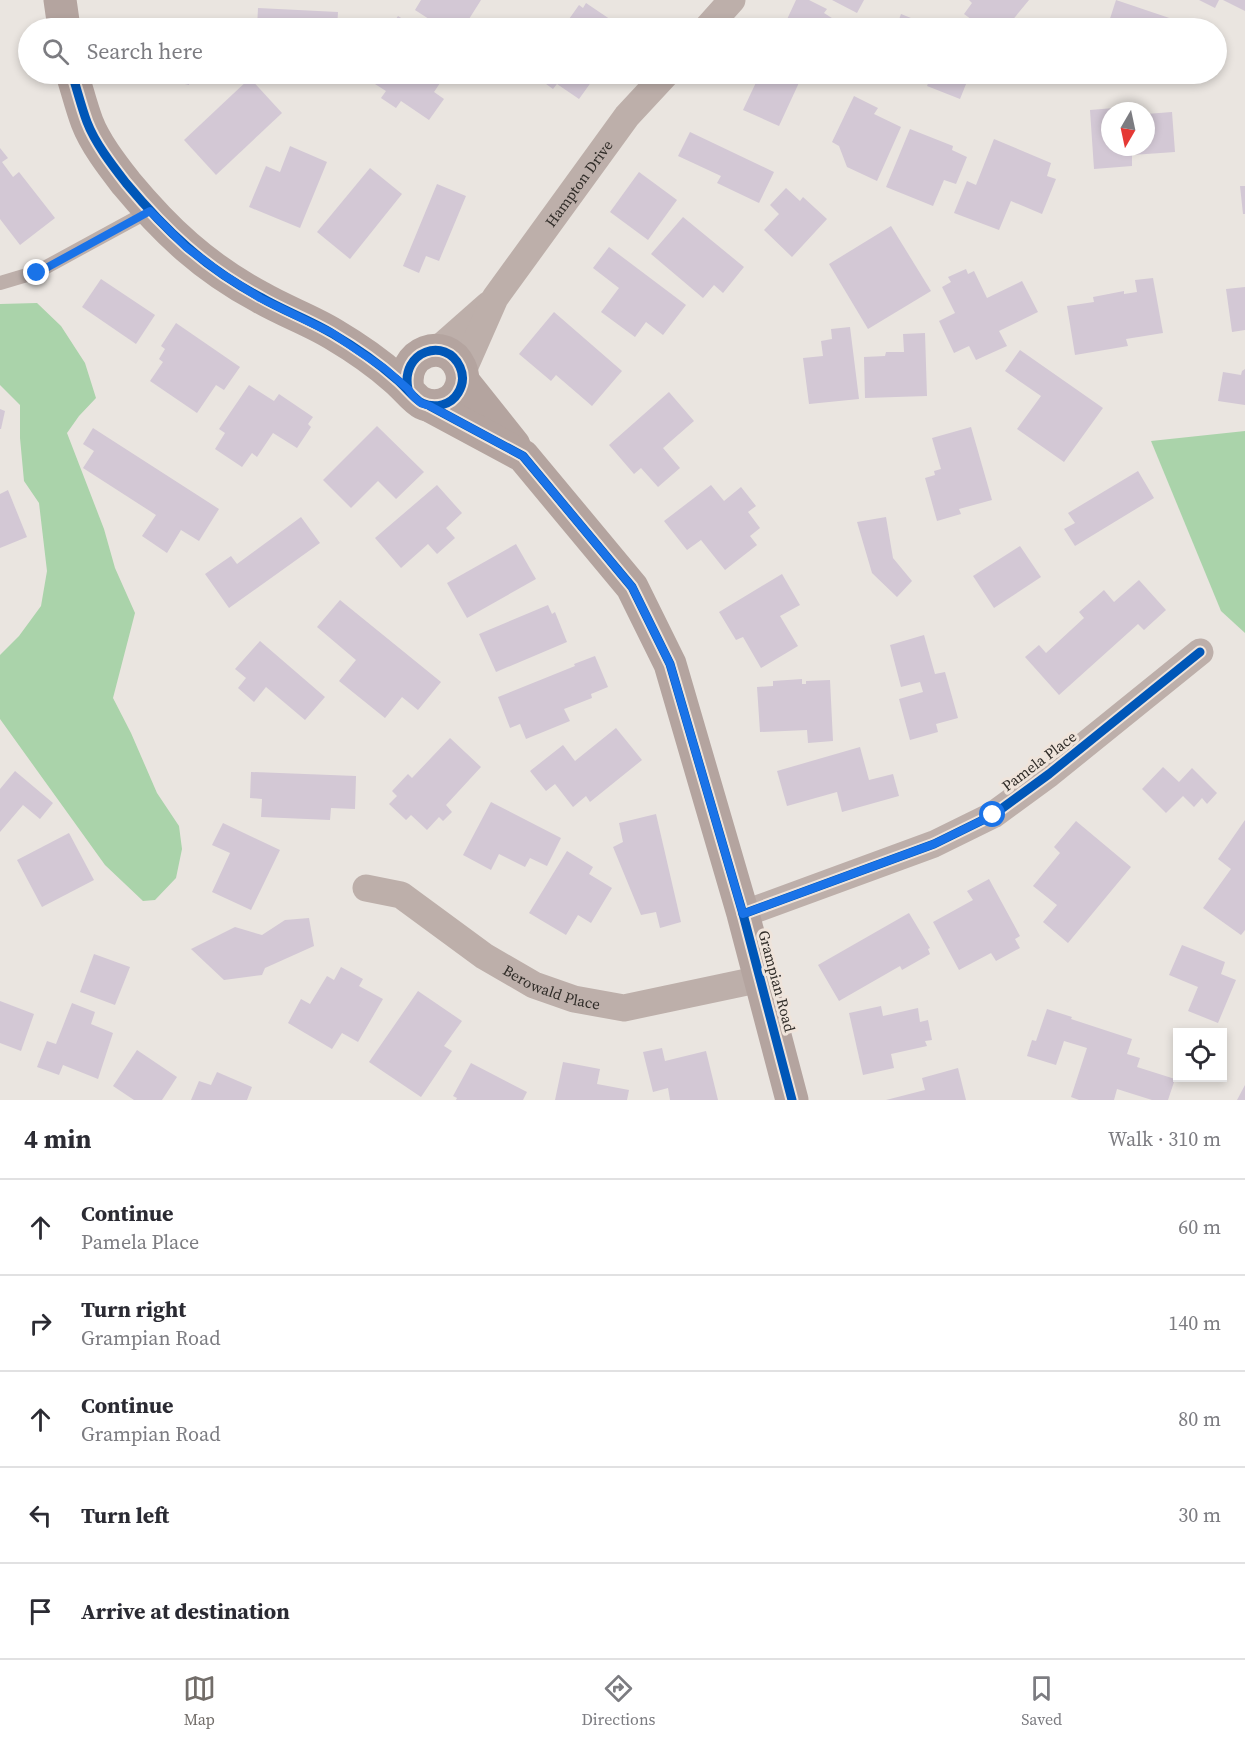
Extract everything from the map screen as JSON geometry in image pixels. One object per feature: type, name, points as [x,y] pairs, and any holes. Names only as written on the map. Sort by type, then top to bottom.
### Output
[{"type":"street","points":[[60,0],[63,18]]},
{"type":"street","points":[[716,18],[732,0]]},
{"type":"street","name":"Grampian Road","points":[[75,84],[87,123],[111,164],[150,211],[186,247],[222,274],[260,298],[332,333],[385,369],[419,397],[524,457]]},
{"type":"street","name":"Hampton Drive","points":[[462,377],[495,298],[627,116],[657,84]]},
{"type":"street","name":"Hampton Drive","points":[[432,351],[495,298]]},
{"type":"street","name":"Grampian Road","points":[[332,333],[432,351]]},
{"type":"street","points":[[432,351],[446,353],[453,357],[459,364],[462,377],[455,397],[440,406],[419,397],[406,380],[412,362],[419,355],[432,351]]},
{"type":"street","name":"Grampian Road","points":[[462,377],[524,457],[632,587],[670,664],[743,914],[792,1100]]},
{"type":"street","name":"Pamela Place","points":[[743,914],[934,844],[993,815],[1049,774],[1200,652]]},
{"type":"street","name":"Berowald Place","points":[[366,888],[400,895],[484,957],[534,985],[574,999],[624,1008],[761,979]]},
{"type":"lane","points":[[0,283],[37,273],[150,211]]},
{"type":"green space","points":[[37,303],[61,326],[85,363],[96,398],[67,433],[104,529],[115,568],[135,613],[113,698],[157,793],[179,826],[182,849],[176,878],[155,900],[143,901],[105,865],[0,719],[0,655],[19,636],[41,606],[47,571],[39,503],[24,481],[20,405],[0,385],[0,304]]},
{"type":"green space","points":[[1245,431],[1245,633],[1221,611],[1151,441]]},
{"type":"building","points":[[421,0],[481,0],[470,18],[427,18],[415,10]]},
{"type":"building","points":[[796,0],[809,0],[827,9],[824,13],[832,18],[788,18]]},
{"type":"building","points":[[832,0],[864,0],[857,13]]},
{"type":"building","points":[[969,0],[1029,0],[1014,18],[969,18],[964,14],[972,3]]},
{"type":"building","points":[[1116,0],[1169,18],[1110,18]]},
{"type":"building","points":[[1199,0],[1219,0],[1215,8]]},
{"type":"building","points":[[1223,0],[1245,0],[1245,11]]},
{"type":"building","points":[[586,3],[608,18],[570,18],[579,5],[583,8]]},
{"type":"building","points":[[258,8],[338,12],[338,18],[258,18]]},
{"type":"building","points":[[901,14],[911,18],[900,18]]},
{"type":"building","points":[[244,84],[255,84],[282,113],[216,175],[184,140]]},
{"type":"building","points":[[375,84],[439,84],[434,92],[444,99],[429,120],[401,101],[396,108],[381,98],[386,91]]},
{"type":"building","points":[[546,84],[557,84],[553,89]]},
{"type":"building","points":[[557,84],[590,84],[579,99]]},
{"type":"building","points":[[755,84],[798,84],[779,126],[743,110]]},
{"type":"building","points":[[928,84],[966,84],[960,99],[927,86]]},
{"type":"building","points":[[854,96],[878,108],[874,114],[901,127],[877,181],[847,167],[839,146],[832,142]]},
{"type":"building","points":[[1101,109],[1101,156],[1132,156],[1132,166],[1094,169],[1090,110]]},
{"type":"building","points":[[1172,112],[1175,152],[1155,153],[1155,113]]},
{"type":"building","points":[[910,129],[953,146],[952,150],[967,157],[956,184],[944,180],[933,206],[886,187]]},
{"type":"building","points":[[690,132],[774,172],[759,203],[717,183],[721,176],[678,156]]},
{"type":"building","points":[[994,139],[1051,163],[1047,176],[1056,179],[1042,214],[1011,201],[999,230],[954,213],[967,181],[976,185]]},
{"type":"building","points":[[290,146],[327,162],[300,228],[249,207],[266,166],[280,172]]},
{"type":"building","points":[[0,148],[8,158],[2,162],[13,177],[19,172],[55,218],[20,245],[0,219]]},
{"type":"building","points":[[370,168],[402,194],[350,259],[317,232]]},
{"type":"building","points":[[639,172],[677,200],[648,240],[610,212]]},
{"type":"building","points":[[437,184],[466,196],[439,261],[426,256],[419,273],[403,266]]},
{"type":"building","points":[[1240,186],[1245,186],[1245,214],[1243,214]]},
{"type":"building","points":[[786,188],[800,201],[803,197],[827,219],[792,257],[764,230],[779,214],[770,205]]},
{"type":"building","points":[[683,217],[744,267],[723,293],[714,285],[703,298],[651,254]]},
{"type":"building","points":[[891,226],[931,291],[868,329],[829,264]]},
{"type":"building","points":[[609,247],[686,305],[663,335],[646,322],[635,337],[601,312],[619,288],[593,268]]},
{"type":"building","points":[[966,269],[968,274],[974,271],[987,298],[1022,281],[1038,312],[999,331],[1007,346],[976,360],[969,346],[954,353],[939,321],[955,313],[942,287],[951,282],[948,277]]},
{"type":"building","points":[[1153,278],[1163,333],[1126,339],[1128,346],[1075,355],[1067,306],[1094,302],[1093,297],[1124,291],[1124,294],[1137,292],[1135,280]]},
{"type":"building","points":[[101,279],[155,315],[136,344],[82,307]]},
{"type":"building","points":[[1245,287],[1245,330],[1232,332],[1226,289]]},
{"type":"building","points":[[554,312],[622,371],[592,406],[556,375],[551,381],[519,354]]},
{"type":"building","points":[[176,323],[240,367],[224,390],[216,385],[197,413],[150,381],[163,362],[159,359],[165,349],[161,346]]},
{"type":"building","points":[[850,327],[859,399],[809,404],[803,358],[823,356],[821,341],[832,339],[831,329]]},
{"type":"building","points":[[925,333],[927,396],[865,398],[864,357],[885,356],[886,352],[904,352],[903,334]]},
{"type":"building","points":[[1020,350],[1103,408],[1064,462],[1017,429],[1041,396],[1005,371]]},
{"type":"building","points":[[1245,369],[1245,405],[1218,401],[1223,372],[1241,375]]},
{"type":"building","points":[[249,385],[274,401],[279,394],[313,417],[308,424],[311,427],[297,448],[273,433],[257,457],[252,453],[242,467],[215,449],[225,433],[219,429]]},
{"type":"building","points":[[669,392],[694,421],[663,448],[680,468],[658,487],[641,468],[634,474],[609,445]]},
{"type":"building","points":[[0,409],[5,411],[1,429],[0,429]]},
{"type":"building","points":[[377,426],[424,472],[396,499],[378,481],[351,508],[323,480]]},
{"type":"building","points":[[971,427],[992,500],[959,509],[961,514],[937,521],[925,478],[935,475],[934,471],[941,469],[932,438]]},
{"type":"building","points":[[93,428],[219,509],[199,541],[181,530],[167,553],[142,536],[156,515],[83,468],[94,451],[83,444]]},
{"type":"building","points":[[1138,471],[1154,498],[1075,546],[1064,529],[1075,523],[1068,513]]},
{"type":"building","points":[[437,485],[462,513],[446,528],[455,538],[437,554],[428,544],[401,568],[375,538]]},
{"type":"building","points":[[711,485],[724,501],[741,487],[756,506],[748,512],[760,528],[750,536],[757,545],[725,570],[701,540],[687,550],[664,521]]},
{"type":"building","points":[[8,490],[27,537],[0,548],[0,494]]},
{"type":"building","points":[[301,517],[320,543],[229,608],[205,574],[231,556],[237,564]]},
{"type":"building","points":[[886,517],[893,558],[912,581],[897,597],[872,573],[857,522]]},
{"type":"building","points":[[516,544],[536,579],[467,618],[447,583]]},
{"type":"building","points":[[1020,546],[1041,577],[994,608],[973,576]]},
{"type":"building","points":[[782,574],[800,605],[780,616],[798,646],[761,668],[743,637],[736,640],[719,612]]},
{"type":"building","points":[[1139,580],[1166,610],[1144,630],[1138,624],[1059,695],[1025,657],[1039,645],[1046,653],[1084,618],[1079,612],[1104,590],[1114,602]]},
{"type":"building","points":[[340,600],[441,682],[418,710],[402,697],[385,718],[339,681],[356,660],[317,627]]},
{"type":"building","points":[[548,605],[552,614],[555,612],[567,642],[496,672],[479,634]]},
{"type":"building","points":[[924,635],[935,674],[945,672],[958,718],[936,724],[938,732],[910,740],[899,699],[923,692],[920,682],[901,687],[890,645]]},
{"type":"building","points":[[260,641],[325,697],[305,720],[266,687],[254,702],[238,688],[246,678],[235,669]]},
{"type":"building","points":[[595,656],[608,687],[591,694],[592,698],[564,709],[570,721],[526,739],[520,724],[510,728],[498,697]]},
{"type":"building","points":[[802,679],[802,684],[806,684],[806,681],[830,680],[833,741],[808,743],[807,730],[760,732],[757,687],[773,686],[773,681]]},
{"type":"building","points":[[616,728],[642,760],[590,802],[586,796],[573,807],[555,784],[546,791],[530,771],[563,745],[575,761]]},
{"type":"building","points":[[450,738],[481,767],[446,805],[452,812],[443,821],[439,817],[427,830],[411,815],[406,820],[389,804],[397,796],[392,791],[408,774],[412,778]]},
{"type":"building","points":[[860,747],[869,780],[893,774],[899,796],[842,812],[837,792],[787,806],[777,771]]},
{"type":"building","points":[[1163,767],[1179,782],[1192,768],[1217,793],[1207,804],[1202,798],[1194,807],[1183,796],[1166,813],[1142,789]]},
{"type":"building","points":[[15,771],[53,803],[40,819],[23,805],[0,832],[0,789]]},
{"type":"building","points":[[251,772],[356,776],[355,809],[331,808],[330,820],[261,817],[262,799],[250,798]]},
{"type":"building","points":[[491,802],[561,838],[547,866],[530,858],[525,867],[499,854],[491,870],[463,855]]},
{"type":"building","points":[[656,814],[681,922],[660,928],[656,912],[641,915],[613,847],[623,842],[619,823]]},
{"type":"building","points":[[1245,820],[1245,930],[1241,935],[1203,908],[1231,869],[1218,859]]},
{"type":"building","points":[[1076,821],[1131,867],[1068,943],[1043,922],[1057,905],[1033,886],[1060,853],[1054,847]]},
{"type":"building","points":[[223,823],[280,850],[251,910],[212,892],[230,853],[212,845]]},
{"type":"building","points":[[69,833],[94,880],[42,907],[17,860]]},
{"type":"building","points":[[567,851],[593,867],[589,874],[612,888],[591,923],[578,915],[566,935],[529,913]]},
{"type":"building","points":[[989,879],[1020,936],[1015,939],[1020,948],[996,961],[991,953],[959,970],[933,922],[973,900],[967,891]]},
{"type":"building","points":[[909,913],[930,948],[928,949],[930,954],[902,970],[900,966],[839,1001],[818,965]]},
{"type":"building","points":[[309,918],[314,946],[265,968],[262,975],[224,980],[191,949],[235,927],[262,935],[285,920]]},
{"type":"building","points":[[1182,945],[1225,962],[1221,974],[1236,980],[1218,1023],[1188,1011],[1198,987],[1169,975]]},
{"type":"building","points":[[94,954],[130,967],[115,1005],[80,992]]},
{"type":"building","points":[[341,967],[363,979],[359,986],[383,999],[358,1042],[342,1033],[332,1049],[288,1023],[301,999],[310,1004],[327,976],[334,980]]},
{"type":"building","points":[[418,991],[462,1021],[444,1046],[452,1051],[421,1097],[369,1062]]},
{"type":"building","points":[[0,1001],[34,1014],[21,1051],[0,1043]]},
{"type":"building","points":[[72,1003],[95,1012],[91,1024],[113,1033],[98,1079],[63,1065],[59,1075],[37,1067],[47,1041],[56,1044]]},
{"type":"building","points":[[881,1006],[883,1016],[918,1008],[920,1022],[928,1020],[932,1040],[925,1041],[927,1046],[891,1054],[894,1068],[863,1075],[849,1013]]},
{"type":"building","points":[[1047,1009],[1132,1039],[1127,1054],[1140,1058],[1137,1067],[1173,1078],[1168,1100],[1152,1100],[1117,1089],[1114,1100],[1079,1100],[1071,1097],[1087,1048],[1064,1041],[1056,1065],[1027,1056],[1032,1040],[1036,1041]]},
{"type":"building","points":[[662,1048],[665,1061],[706,1051],[718,1100],[670,1100],[668,1088],[653,1092],[643,1052]]},
{"type":"building","points":[[137,1050],[177,1077],[162,1100],[134,1100],[113,1086]]},
{"type":"building","points":[[563,1062],[600,1069],[597,1084],[629,1090],[627,1100],[555,1100]]},
{"type":"building","points":[[471,1063],[527,1092],[523,1100],[456,1100],[457,1098],[453,1096]]},
{"type":"building","points":[[958,1068],[966,1100],[886,1100],[925,1090],[922,1078]]},
{"type":"building","points":[[217,1072],[252,1087],[247,1100],[191,1100],[199,1081],[211,1085]]},
{"type":"building","points":[[1245,1085],[1245,1100],[1237,1100]]},
{"type":"cycle path","points":[[75,84],[90,130],[126,183],[171,232],[221,273],[269,302],[349,344],[381,367],[416,399],[427,405],[442,405],[455,397],[462,384],[460,367],[453,357],[445,352],[435,350],[426,352],[417,357],[411,365],[407,376],[408,389]]},
{"type":"cycle path","points":[[430,406],[523,456],[632,587],[670,664],[743,914],[792,1100]]},
{"type":"cycle path","points":[[743,914],[934,844],[993,815],[1049,774],[1200,652]]},
{"type":"route","points":[[37,273],[150,211],[186,247],[222,274],[260,298],[332,333],[385,369],[421,403],[523,456],[632,587],[670,664],[743,914],[934,844],[993,815]]}]
